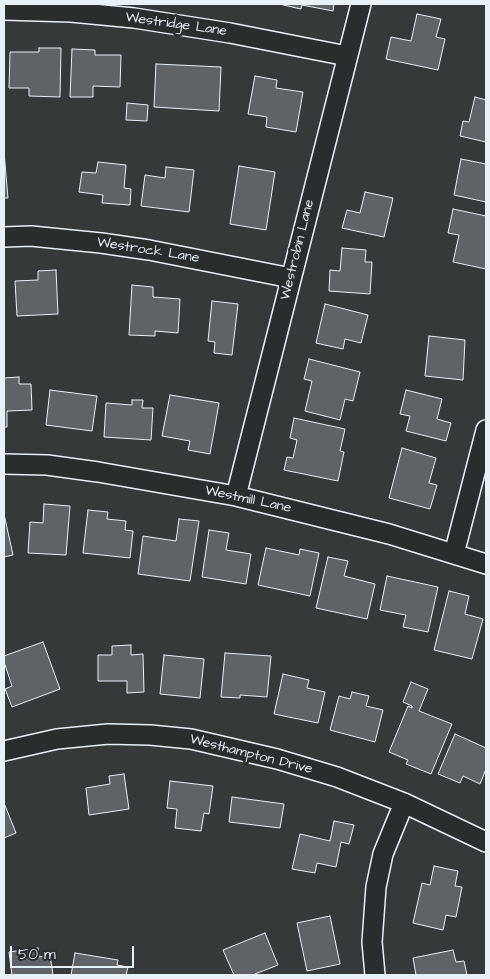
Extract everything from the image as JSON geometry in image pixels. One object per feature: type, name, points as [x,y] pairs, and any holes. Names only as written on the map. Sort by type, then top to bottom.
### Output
[{"type":"street","name":"Westrobin Lane","points":[[236,496],[361,4]]},
{"type":"street","name":"Westridge Lane","points":[[4,10],[54,11],[134,18],[230,33],[347,56]]},
{"type":"street","name":"Westrock Lane","points":[[4,237],[31,236],[68,239],[149,250],[291,278]]},
{"type":"street","points":[[454,554],[486,430]]},
{"type":"street","name":"Westmill Lane","points":[[4,464],[29,464],[82,470],[236,496],[359,526],[486,564]]},
{"type":"street","name":"Westhampton Drive","points":[[4,751],[57,740],[100,735],[150,735],[191,739],[242,750],[328,774],[404,802],[486,842]]},
{"type":"street","points":[[375,975],[372,942],[376,887],[384,854],[404,802]]},
{"type":"building","points":[[279,4],[334,4],[333,11],[302,5],[301,9]]},
{"type":"building","points":[[417,14],[441,19],[436,37],[445,39],[438,70],[386,59],[391,37],[411,41]]},
{"type":"building","points":[[39,48],[61,48],[60,97],[29,96],[29,88],[9,88],[10,52],[39,52]]},
{"type":"building","points":[[72,49],[95,50],[95,55],[121,55],[120,87],[93,86],[93,97],[70,97]]},
{"type":"building","points":[[156,64],[221,67],[219,111],[154,107]]},
{"type":"building","points":[[255,76],[277,80],[276,88],[303,92],[296,132],[266,127],[267,117],[248,114]]},
{"type":"building","points":[[475,97],[486,100],[486,142],[460,136],[463,121],[469,122]]},
{"type":"building","points":[[127,103],[148,105],[147,121],[126,120]]},
{"type":"building","points":[[4,152],[8,198],[4,198]]},
{"type":"building","points":[[461,159],[486,164],[486,202],[454,195]]},
{"type":"building","points":[[98,162],[126,165],[124,188],[131,189],[130,205],[102,203],[103,195],[79,192],[82,172],[96,173]]},
{"type":"building","points":[[239,166],[275,172],[266,230],[230,224]]},
{"type":"building","points":[[166,167],[194,170],[189,212],[141,206],[145,175],[165,178]]},
{"type":"building","points":[[365,192],[393,198],[384,237],[342,228],[347,210],[360,213]]},
{"type":"building","points":[[453,209],[486,216],[486,269],[453,262],[459,235],[448,233]]},
{"type":"building","points":[[342,248],[366,250],[365,262],[372,262],[370,294],[329,291],[330,270],[340,271]]},
{"type":"building","points":[[56,270],[58,314],[17,316],[15,281],[38,280],[38,271]]},
{"type":"building","points":[[132,285],[153,287],[153,297],[180,299],[178,333],[155,331],[155,336],[129,335]]},
{"type":"building","points":[[212,301],[238,304],[232,355],[214,353],[215,342],[208,341]]},
{"type":"building","points":[[325,304],[368,315],[361,343],[345,339],[343,349],[316,343]]},
{"type":"building","points":[[429,336],[465,340],[463,380],[425,376]]},
{"type":"building","points":[[309,359],[360,372],[353,401],[345,399],[340,420],[305,411],[312,381],[304,379]]},
{"type":"building","points":[[19,377],[19,384],[31,384],[32,410],[7,411],[7,427],[4,427],[4,378]]},
{"type":"building","points":[[50,390],[97,396],[92,431],[46,425]]},
{"type":"building","points":[[406,390],[442,399],[437,419],[451,423],[446,441],[406,431],[410,416],[400,414]]},
{"type":"building","points":[[170,395],[219,403],[210,454],[188,450],[190,441],[162,436]]},
{"type":"building","points":[[132,400],[143,400],[142,408],[153,408],[151,440],[104,437],[106,403],[132,405]]},
{"type":"building","points":[[294,418],[345,429],[340,451],[344,452],[338,481],[284,470],[287,457],[293,458],[297,440],[290,438]]},
{"type":"building","points":[[402,448],[436,458],[429,483],[437,485],[430,509],[389,498]]},
{"type":"building","points":[[44,504],[70,506],[66,555],[28,553],[30,522],[43,523]]},
{"type":"building","points":[[88,510],[108,512],[107,519],[126,521],[125,530],[133,531],[130,558],[83,553]]},
{"type":"building","points":[[4,514],[13,555],[4,557]]},
{"type":"building","points":[[179,519],[199,521],[190,581],[138,574],[143,536],[176,541]]},
{"type":"building","points":[[209,530],[229,533],[226,550],[251,554],[246,584],[202,577]]},
{"type":"building","points":[[266,548],[299,555],[300,549],[319,553],[310,596],[258,585]]},
{"type":"building","points":[[328,557],[348,561],[344,576],[375,584],[367,619],[316,608]]},
{"type":"building","points":[[387,576],[438,587],[428,632],[403,627],[406,615],[380,610]]},
{"type":"building","points":[[449,591],[469,596],[465,614],[483,619],[472,659],[434,650]]},
{"type":"building","points":[[43,642],[60,689],[12,707],[5,689],[12,686],[4,662],[4,656]]},
{"type":"building","points":[[131,645],[131,655],[143,654],[144,692],[127,693],[127,681],[98,681],[98,655],[112,655],[112,646]]},
{"type":"building","points":[[225,653],[271,656],[267,697],[240,695],[240,698],[221,697]]},
{"type":"building","points":[[164,655],[204,659],[200,698],[160,694]]},
{"type":"building","points":[[283,674],[309,680],[307,688],[325,692],[318,723],[274,714]]},
{"type":"building","points":[[411,682],[428,689],[419,711],[452,724],[431,774],[406,764],[408,760],[389,752],[408,706],[412,708],[412,706],[403,702]]},
{"type":"building","points":[[352,692],[369,696],[366,706],[383,710],[375,742],[330,730],[339,696],[350,699]]},
{"type":"building","points":[[455,734],[486,748],[486,769],[480,784],[463,776],[460,783],[438,774]]},
{"type":"building","points":[[124,774],[129,809],[89,815],[86,788],[110,784],[109,776]]},
{"type":"building","points":[[170,781],[213,786],[209,814],[204,813],[201,831],[175,828],[177,809],[167,808]]},
{"type":"building","points":[[232,797],[284,804],[280,828],[229,822]]},
{"type":"building","points":[[4,803],[16,833],[4,838]]},
{"type":"building","points":[[334,821],[354,825],[349,844],[341,842],[336,867],[317,863],[315,873],[292,869],[300,834],[330,841]]},
{"type":"building","points":[[434,866],[458,871],[455,886],[462,887],[456,917],[446,915],[443,930],[413,923],[422,883],[430,885]]},
{"type":"building","points":[[330,916],[340,964],[307,971],[297,923]]},
{"type":"building","points":[[265,933],[278,965],[256,975],[234,975],[223,950]]},
{"type":"building","points":[[38,948],[39,957],[50,955],[53,975],[12,975],[9,952]]},
{"type":"building","points":[[453,950],[456,962],[464,961],[467,975],[416,975],[413,958]]},
{"type":"building","points":[[75,953],[118,960],[117,965],[128,967],[126,975],[71,975]]}]
